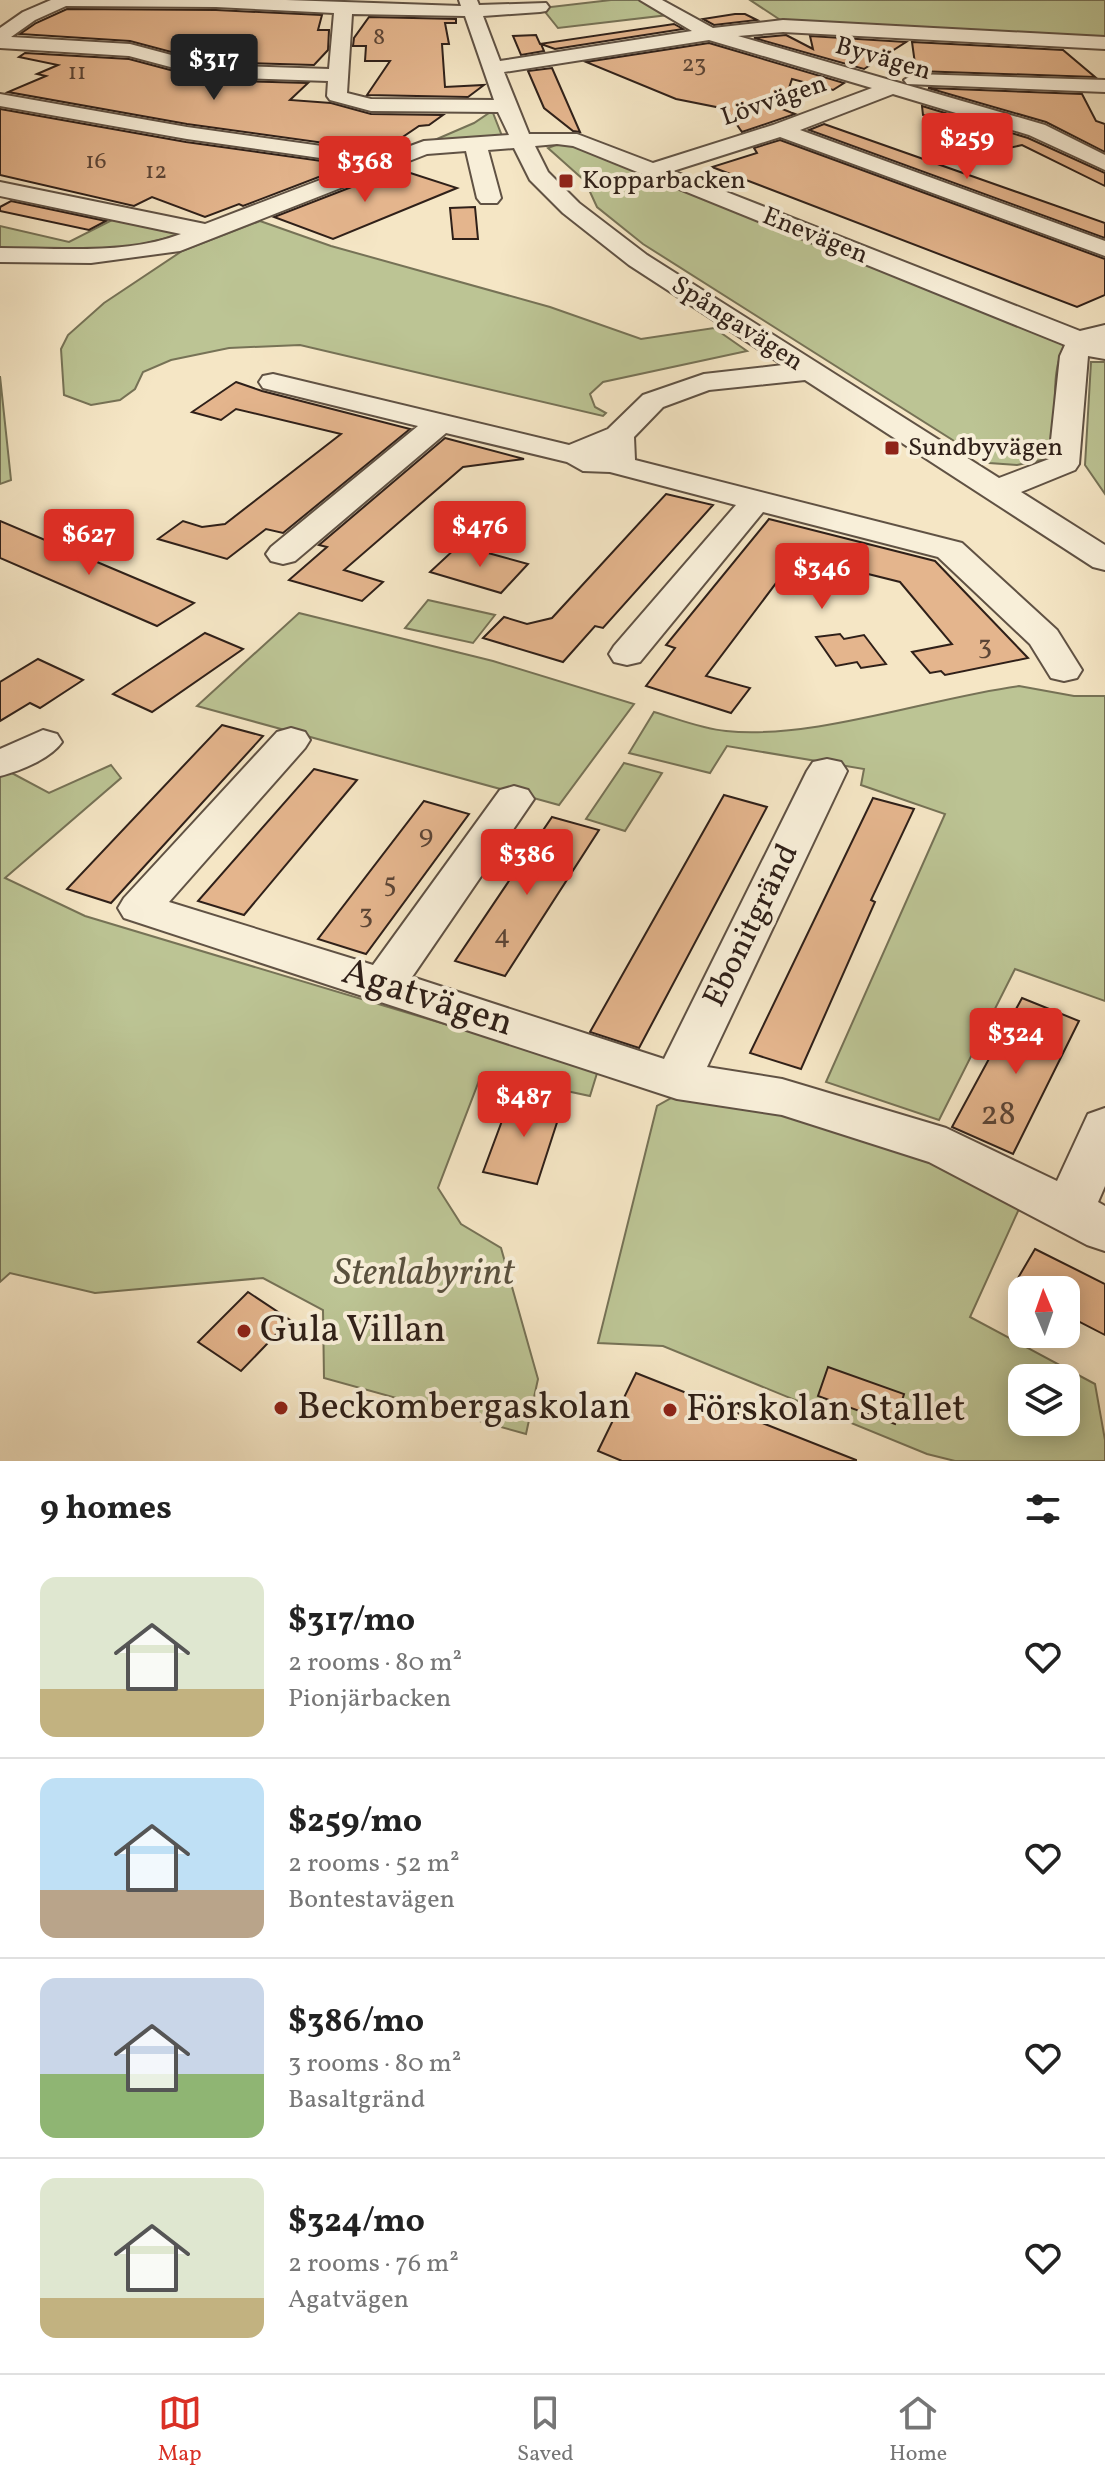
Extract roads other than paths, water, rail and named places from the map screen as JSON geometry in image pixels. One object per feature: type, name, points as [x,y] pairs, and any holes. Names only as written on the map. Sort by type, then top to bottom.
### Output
[{"type":"street","points":[[0,36],[29,16],[64,0],[213,1],[343,8],[540,7]]},
{"type":"street","name":"Byvägen","points":[[649,0],[710,34],[1037,130],[1105,163]]},
{"type":"street","name":"Spångavägen","points":[[470,6],[506,106],[538,175],[571,208],[638,260],[1105,560]]},
{"type":"street","points":[[343,8],[337,96],[371,105],[506,106]]},
{"type":"street","points":[[494,68],[710,34],[783,26],[1105,43]]},
{"type":"street","points":[[0,42],[130,50],[208,71],[338,75]]},
{"type":"street","points":[[851,77],[1105,86]]},
{"type":"street","name":"Lövvägen","points":[[652,170],[781,130],[913,80]]},
{"type":"street","points":[[1,100],[187,133],[391,162]]},
{"type":"street","points":[[781,130],[1105,249]]},
{"type":"street","points":[[0,255],[91,256],[171,246],[203,231],[424,148],[522,140]]},
{"type":"street","name":"Enevägen","points":[[522,140],[577,140],[1097,341]]},
{"type":"street","points":[[475,143],[489,198]]},
{"type":"street","points":[[0,189],[203,231]]},
{"type":"street","points":[[995,491],[1064,464],[1074,356],[1097,341]]},
{"type":"street","points":[[616,450],[653,401],[704,382],[810,371]]},
{"type":"street","points":[[273,382],[578,456],[580,451],[616,450],[754,503],[950,550],[1044,638],[1064,670]]},
{"type":"street","points":[[283,554],[439,424]]},
{"type":"street","points":[[627,654],[754,503]]},
{"type":"street","name":"Agatvägen","points":[[291,740],[139,908],[677,1081],[782,1097],[946,1148],[1087,1221]]},
{"type":"street","points":[[0,764],[43,742]]},
{"type":"street","name":"Ebonitgränd","points":[[677,1081],[827,771]]},
{"type":"street","points":[[383,984],[514,799]]},
{"type":"street","points":[[1087,1221],[1105,1127]]},
{"type":"place","name":"Kopparbacken","points":[[566,181]]},
{"type":"place","name":"Sundbyvägen","points":[[892,448]]},
{"type":"place","name":"Gula Villan","points":[[244,1331]]},
{"type":"place","name":"Beckombergaskolan","points":[[281,1408]]},
{"type":"place","name":"Förskolan Stallet","points":[[670,1410]]},
{"type":"park label","name":"Stenlabyrint","points":[[424,1274]]}]
